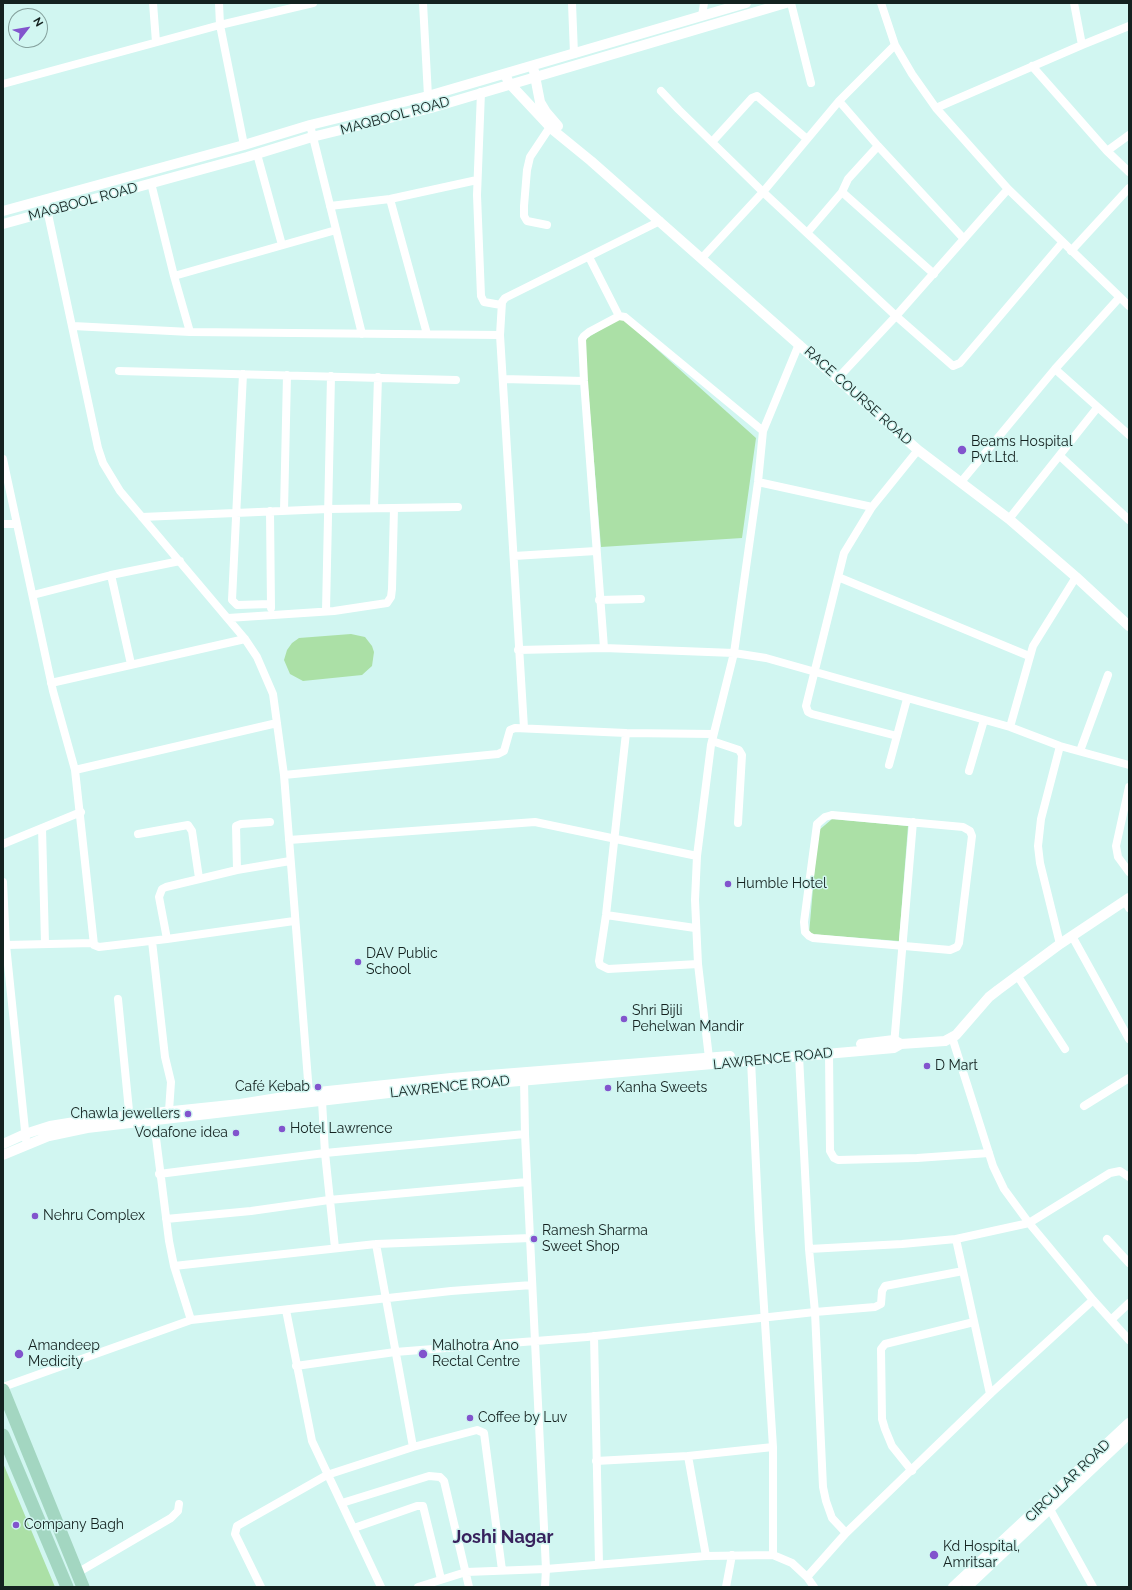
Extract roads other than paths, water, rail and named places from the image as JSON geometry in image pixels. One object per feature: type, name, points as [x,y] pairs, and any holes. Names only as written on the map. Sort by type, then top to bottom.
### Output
[{"type":"main road","points":[[3,1390],[82,1587]]},
{"type":"main road","points":[[3,1435],[67,1587]]},
{"type":"street","points":[[153,3],[156,42]]},
{"type":"street","points":[[219,3],[220,25],[244,145]]},
{"type":"street","points":[[3,84],[220,25],[313,3]]},
{"type":"street","points":[[423,3],[428,96]]},
{"type":"street","points":[[572,3],[574,54]]},
{"type":"street","points":[[702,16],[704,3]]},
{"type":"street","name":"MAQBOOL ROAD","points":[[3,224],[257,154],[312,137],[431,108],[481,92],[533,66],[746,3]]},
{"type":"street","name":"MAQBOOL ROAD","points":[[3,211],[244,145],[310,125],[428,96],[507,79],[535,77],[786,3]]},
{"type":"street","points":[[790,3],[811,83]]},
{"type":"street","points":[[881,3],[895,44],[912,74],[936,108],[1008,189],[1062,243],[1129,306]]},
{"type":"street","points":[[1074,3],[1082,44]]},
{"type":"street","points":[[936,108],[1082,44],[1129,26]]},
{"type":"street","points":[[702,258],[763,192],[839,101],[895,44]]},
{"type":"street","name":"RACE COURSE ROAD","points":[[533,66],[540,102],[546,112],[591,161]]},
{"type":"street","points":[[1032,66],[1108,151],[1129,172]]},
{"type":"street","name":"RACE COURSE ROAD","points":[[507,79],[550,127],[660,221],[918,450],[1009,519],[1076,577],[1129,626]]},
{"type":"street","points":[[661,91],[763,192],[949,364],[957,365],[1062,243]]},
{"type":"street","points":[[481,92],[477,180],[481,296],[484,302],[501,305]]},
{"type":"street","points":[[712,142],[752,98],[757,96],[807,139]]},
{"type":"street","points":[[839,101],[878,146],[964,239]]},
{"type":"street","points":[[310,125],[362,334]]},
{"type":"street","points":[[547,225],[527,221],[524,216],[524,206],[527,170],[530,157],[550,127]]},
{"type":"street","points":[[1108,151],[1129,135]]},
{"type":"street","points":[[807,233],[842,192],[848,179],[878,146]]},
{"type":"street","points":[[257,154],[282,245]]},
{"type":"street","points":[[330,206],[390,199],[477,180]]},
{"type":"street","points":[[151,183],[174,276],[190,332]]},
{"type":"street","points":[[1071,251],[1129,188]]},
{"type":"street","points":[[837,379],[934,274],[1008,189]]},
{"type":"street","points":[[842,192],[934,274]]},
{"type":"street","points":[[390,199],[427,334]]},
{"type":"street","points":[[45,200],[98,448],[103,463],[120,491],[245,639],[267,676],[273,694],[284,775],[294,921],[309,1093]]},
{"type":"street","points":[[524,728],[518,650],[514,556],[500,335],[501,305],[505,298],[660,221]]},
{"type":"street","points":[[174,276],[336,230]]},
{"type":"street","points":[[589,257],[619,316]]},
{"type":"street","points":[[961,482],[1055,369],[1119,298]]},
{"type":"street","points":[[604,648],[599,600],[584,381],[582,339],[584,336],[619,316],[625,317],[763,431]]},
{"type":"street","points":[[73,326],[190,332],[500,335]]},
{"type":"street","points":[[709,1058],[695,928],[698,856],[712,737],[734,653],[758,482],[763,431],[799,344]]},
{"type":"street","points":[[1055,369],[1129,436]]},
{"type":"street","points":[[119,371],[456,380]]},
{"type":"street","points":[[242,374],[238,513],[232,600],[237,605],[271,604]]},
{"type":"street","points":[[284,511],[287,375]]},
{"type":"street","points":[[326,611],[331,376]]},
{"type":"street","points":[[374,508],[378,377]]},
{"type":"street","points":[[503,379],[584,381]]},
{"type":"street","points":[[1009,519],[1097,408]]},
{"type":"street","points":[[897,736],[808,712],[806,706],[844,553],[872,507],[918,450]]},
{"type":"street","points":[[1060,456],[1129,520]]},
{"type":"street","points":[[3,459],[51,683],[75,770],[81,812],[93,943]]},
{"type":"street","points":[[758,482],[872,507]]},
{"type":"street","points":[[142,517],[328,509],[458,507]]},
{"type":"street","points":[[228,618],[326,611],[384,604],[389,601],[392,589],[394,508]]},
{"type":"street","points":[[270,511],[271,615]]},
{"type":"street","points":[[3,524],[16,524]]},
{"type":"street","points":[[514,556],[596,551]]},
{"type":"street","points":[[33,595],[111,575],[180,561]]},
{"type":"street","points":[[111,575],[131,664]]},
{"type":"street","points":[[838,577],[1029,656]]},
{"type":"street","points":[[1010,727],[1029,656],[1038,635],[1076,577]]},
{"type":"street","points":[[599,600],[641,599]]},
{"type":"street","points":[[51,683],[245,639]]},
{"type":"street","points":[[518,650],[604,648],[734,653],[766,658],[1010,727],[1060,746],[1129,765]]},
{"type":"street","points":[[1080,752],[1108,675]]},
{"type":"street","points":[[889,765],[908,699]]},
{"type":"street","points":[[969,771],[984,720]]},
{"type":"street","points":[[75,770],[277,723]]},
{"type":"street","points":[[284,775],[498,754],[504,751],[511,729],[524,728],[626,732],[712,737],[738,750],[742,755],[738,823]]},
{"type":"street","points":[[626,732],[606,915],[599,961],[600,966],[604,968],[634,968],[698,964]]},
{"type":"street","points":[[1060,746],[1040,819],[1038,846],[1040,863],[1060,944]]},
{"type":"street","points":[[1129,787],[1116,846],[1118,857],[1129,872]]},
{"type":"street","points":[[3,844],[81,812]]},
{"type":"street","points":[[832,815],[913,822],[963,827],[967,828],[972,836],[959,943],[957,947],[950,950],[813,938],[806,932],[804,922],[817,824],[821,820],[832,815]]},
{"type":"street","points":[[238,870],[235,827],[241,824],[270,822]]},
{"type":"street","points":[[289,840],[535,822],[614,837],[698,856]]},
{"type":"street","points":[[896,1044],[902,945],[913,822]]},
{"type":"street","points":[[138,834],[185,825],[190,827],[199,878]]},
{"type":"street","points":[[42,828],[45,943]]},
{"type":"street","points":[[167,939],[159,897],[160,893],[170,885],[238,870],[290,861]]},
{"type":"street","points":[[3,882],[6,944],[26,1145]]},
{"type":"street","points":[[1128,902],[1060,944],[989,997],[952,1038],[989,1154],[1004,1189],[1093,1300],[1129,1340]]},
{"type":"street","points":[[606,915],[695,928]]},
{"type":"street","points":[[6,944],[93,943],[95,946],[99,947],[294,921]]},
{"type":"street","points":[[1072,936],[1129,1039]]},
{"type":"street","points":[[152,941],[165,1057],[171,1082],[169,1111]]},
{"type":"street","points":[[1018,975],[1065,1049]]},
{"type":"street","points":[[118,999],[130,1119]]},
{"type":"street","name":"LAWRENCE ROAD","points":[[3,1144],[25,1134],[62,1124],[130,1119],[154,1122],[322,1101],[406,1087],[709,1058],[941,1042],[952,1038]]},
{"type":"street","name":"LAWRENCE ROAD","points":[[3,1155],[26,1145],[68,1131],[169,1111],[240,1104],[309,1093],[524,1080],[689,1067],[829,1053],[896,1044]]},
{"type":"street","points":[[829,1053],[830,1151],[834,1158],[838,1160],[917,1158],[989,1154]]},
{"type":"street","points":[[799,1056],[809,1249],[816,1312],[823,1487],[832,1518],[846,1533]]},
{"type":"street","points":[[751,1060],[773,1447],[773,1556]]},
{"type":"street","points":[[1084,1106],[1129,1078]]},
{"type":"street","points":[[524,1080],[527,1182],[531,1238],[546,1569],[545,1587]]},
{"type":"street","points":[[322,1101],[324,1153],[335,1248]]},
{"type":"street","points":[[154,1122],[159,1174],[174,1266],[191,1320]]},
{"type":"street","points":[[159,1174],[324,1153],[525,1134]]},
{"type":"street","points":[[809,1249],[902,1244],[956,1239],[1029,1222],[1110,1173],[1120,1171],[1129,1177]]},
{"type":"street","points":[[166,1219],[251,1211],[329,1200],[527,1182]]},
{"type":"street","points":[[174,1266],[376,1244],[531,1238]]},
{"type":"street","points":[[956,1239],[990,1394]]},
{"type":"street","points":[[1107,1239],[1129,1263]]},
{"type":"street","points":[[376,1244],[413,1448]]},
{"type":"street","points":[[296,1366],[395,1352],[594,1336],[875,1307],[881,1304],[883,1288],[889,1285],[963,1271]]},
{"type":"street","points":[[3,1386],[191,1320],[451,1291],[532,1285]]},
{"type":"street","points":[[807,1577],[846,1533],[912,1471],[990,1394],[1093,1300]]},
{"type":"street","points":[[1110,1320],[1129,1303]]},
{"type":"street","points":[[286,1310],[312,1441],[381,1587]]},
{"type":"street","points":[[912,1471],[892,1446],[883,1424],[880,1349],[885,1344],[974,1322]]},
{"type":"street","points":[[594,1336],[599,1564]]},
{"type":"street","name":"CIRCULAR ROAD","points":[[967,1587],[1129,1422]]},
{"type":"street","points":[[261,1587],[235,1534],[236,1528],[327,1475],[477,1430],[484,1433],[502,1570]]},
{"type":"street","name":"CIRCULAR ROAD","points":[[953,1587],[1129,1434]]},
{"type":"street","points":[[596,1461],[688,1456],[773,1447]]},
{"type":"street","points":[[688,1456],[706,1556]]},
{"type":"street","points":[[342,1503],[429,1476],[440,1477],[444,1481],[469,1587]]},
{"type":"street","points":[[76,1573],[171,1518],[178,1511],[179,1504]]},
{"type":"street","points":[[1048,1505],[1093,1587]]},
{"type":"street","points":[[354,1528],[416,1506],[423,1506],[441,1579]]},
{"type":"street","points":[[56,1561],[70,1556]]},
{"type":"street","points":[[418,1587],[466,1572],[546,1569],[706,1556],[773,1556],[792,1563],[807,1577],[814,1587]]},
{"type":"street","points":[[726,1587],[732,1556]]},
{"type":"place","name":"Beams Hospital Pvt.Ltd.","points":[[962,450]]},
{"type":"place","name":"Humble Hotel","points":[[728,884]]},
{"type":"place","name":"DAV Public School","points":[[358,962]]},
{"type":"place","name":"Shri Bijli Pehelwan Mandir","points":[[624,1019]]},
{"type":"place","name":"D Mart","points":[[927,1066]]},
{"type":"place","name":"Café Kebab","points":[[318,1087]]},
{"type":"place","name":"Kanha Sweets","points":[[608,1088]]},
{"type":"place","name":"Chawla jewellers","points":[[188,1114]]},
{"type":"place","name":"Hotel Lawrence","points":[[282,1129]]},
{"type":"place","name":"Vodafone idea","points":[[236,1133]]},
{"type":"place","name":"Nehru Complex","points":[[35,1216]]},
{"type":"place","name":"Ramesh Sharma Sweet Shop","points":[[534,1239]]},
{"type":"place","name":"Amandeep Medicity","points":[[19,1354]]},
{"type":"place","name":"Malhotra Ano Rectal Centre","points":[[423,1354]]},
{"type":"place","name":"Coffee by Luv","points":[[470,1418]]},
{"type":"place","name":"Company Bagh","points":[[16,1525]]},
{"type":"place","name":"Kd Hospital, Amritsar","points":[[934,1555]]},
{"type":"district","name":"Joshi Nagar","points":[[503,1538]]}]
